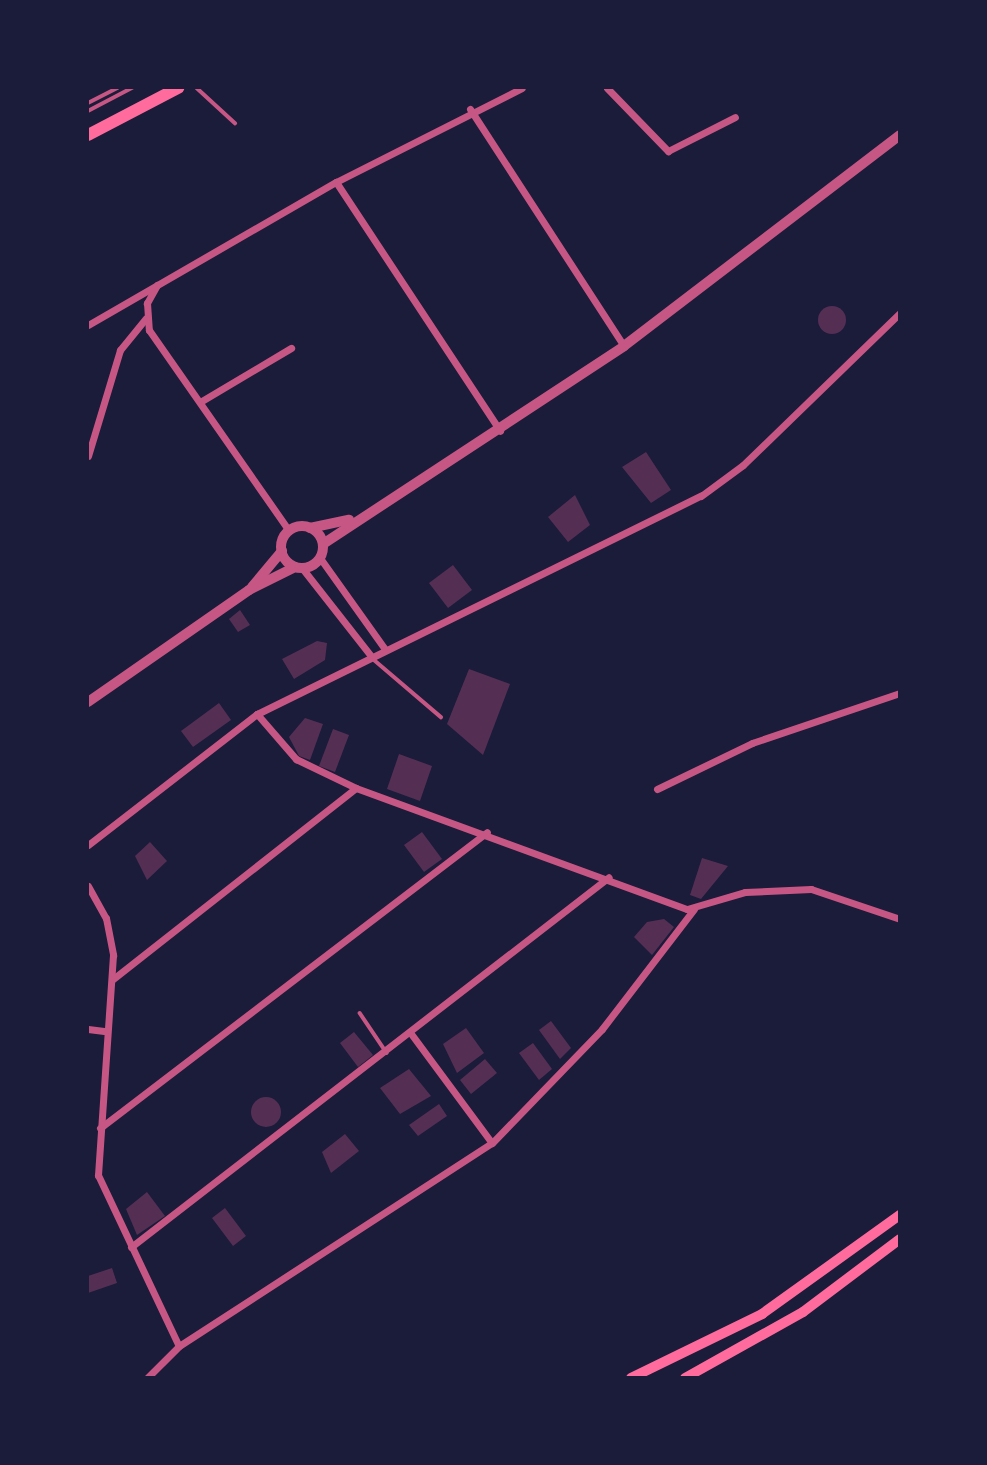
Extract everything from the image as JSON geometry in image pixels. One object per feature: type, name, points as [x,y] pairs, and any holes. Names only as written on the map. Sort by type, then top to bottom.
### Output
[{"type":"highway","points":[[88,135],[178,88]]},
{"type":"main road","points":[[631,1377],[762,1314],[900,1215]]},
{"type":"main road","points":[[685,1377],[803,1312],[900,1239]]},
{"type":"street","points":[[88,325],[163,278],[470,109],[522,88]]},
{"type":"street","points":[[607,88],[668,151],[735,117]]},
{"type":"street","points":[[470,109],[624,346]]},
{"type":"street","points":[[385,649],[320,558],[323,544],[354,519],[500,432],[624,346],[900,135]]},
{"type":"street","points":[[336,183],[500,432]]},
{"type":"street","points":[[88,456],[120,350],[146,318],[153,289],[163,278]]},
{"type":"street","points":[[88,845],[257,714],[701,496],[743,465],[900,313]]},
{"type":"street","points":[[146,318],[289,531]]},
{"type":"street","points":[[200,402],[292,348]]},
{"type":"street","points":[[289,531],[354,519]]},
{"type":"street","points":[[310,528],[323,544]]},
{"type":"street","points":[[249,590],[282,551],[289,531]]},
{"type":"street","points":[[282,551],[371,656]]},
{"type":"street","points":[[88,702],[249,590],[320,558]]},
{"type":"street","points":[[657,789],[752,743],[900,694]]},
{"type":"street","points":[[257,714],[291,755],[355,788],[487,832],[694,909]]},
{"type":"street","points":[[113,979],[355,788]]},
{"type":"street","points":[[100,1128],[487,832]]},
{"type":"street","points":[[131,1247],[412,1035],[609,877]]},
{"type":"street","points":[[88,886],[111,936],[113,979],[104,1031],[100,1128],[102,1188],[179,1346]]},
{"type":"street","points":[[147,1377],[179,1346],[492,1143],[601,1029],[694,909],[745,892],[811,890],[900,919]]},
{"type":"street","points":[[88,1029],[104,1031]]},
{"type":"street","points":[[412,1035],[492,1143]]},
{"type":"lane","points":[[88,103],[117,88]]},
{"type":"lane","points":[[88,111],[132,88]]},
{"type":"lane","points":[[197,88],[235,123]]},
{"type":"lane","points":[[371,656],[441,717]]},
{"type":"lane","points":[[360,1013],[387,1053]]},
{"type":"building","points":[[832,306],[842,310],[846,320],[842,330],[832,334],[822,330],[818,320],[822,310]]},
{"type":"building","points":[[646,452],[671,490],[651,503],[622,467]]},
{"type":"building","points":[[575,495],[590,525],[568,542],[548,517]]},
{"type":"building","points":[[453,565],[472,590],[448,608],[429,583]]},
{"type":"building","points":[[240,610],[250,625],[238,632],[229,619]]},
{"type":"building","points":[[317,641],[327,643],[325,660],[294,679],[282,659]]},
{"type":"building","points":[[469,669],[510,684],[483,755],[447,724]]},
{"type":"building","points":[[219,703],[231,720],[193,747],[181,731]]},
{"type":"building","points":[[305,718],[323,724],[310,760],[299,756],[289,737]]},
{"type":"building","points":[[333,729],[349,735],[335,772],[319,766]]},
{"type":"building","points":[[399,754],[432,766],[420,801],[387,789]]},
{"type":"building","points":[[422,832],[442,859],[424,872],[404,845]]},
{"type":"building","points":[[150,842],[167,861],[147,880],[135,856]]},
{"type":"building","points":[[702,858],[728,866],[701,899],[690,895]]},
{"type":"building","points":[[664,919],[674,927],[652,955],[634,937],[647,922]]},
{"type":"building","points":[[551,1021],[571,1048],[560,1059],[539,1030]]},
{"type":"building","points":[[466,1028],[484,1053],[457,1073],[443,1044]]},
{"type":"building","points":[[354,1032],[373,1055],[358,1067],[340,1043]]},
{"type":"building","points":[[533,1043],[552,1069],[539,1080],[519,1053]]},
{"type":"building","points":[[485,1059],[497,1073],[471,1094],[460,1080]]},
{"type":"building","points":[[409,1069],[431,1096],[400,1114],[380,1088]]},
{"type":"building","points":[[266,1097],[272,1098],[280,1106],[280,1118],[272,1126],[266,1127],[260,1126],[252,1118],[251,1112],[252,1106],[260,1098]]},
{"type":"building","points":[[439,1104],[447,1116],[418,1136],[409,1125]]},
{"type":"building","points":[[345,1134],[359,1151],[331,1173],[322,1152]]},
{"type":"building","points":[[147,1192],[165,1216],[137,1235],[126,1209]]},
{"type":"building","points":[[225,1208],[246,1236],[233,1246],[212,1218]]},
{"type":"building","points":[[112,1268],[117,1283],[88,1293],[88,1276]]}]
